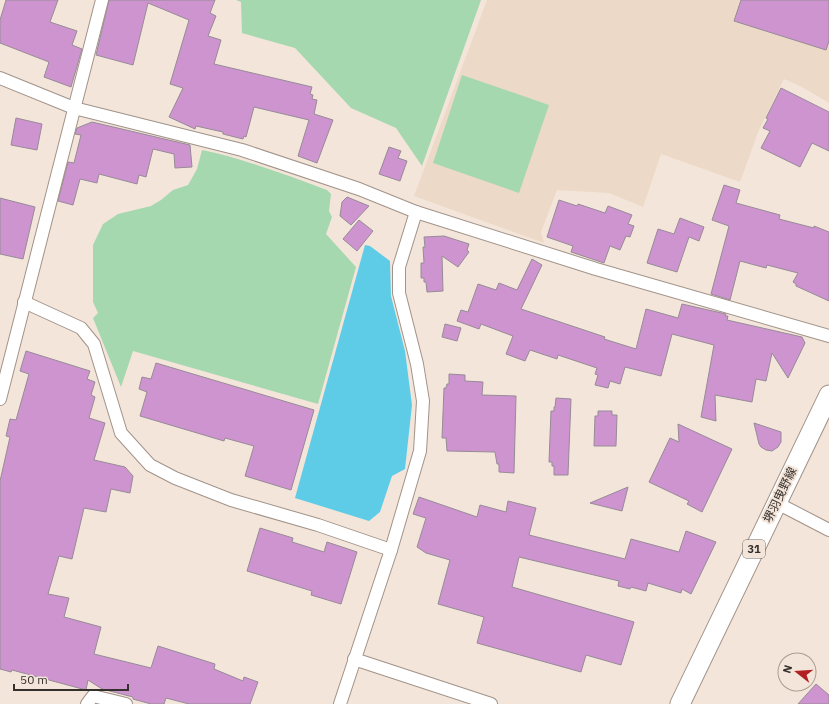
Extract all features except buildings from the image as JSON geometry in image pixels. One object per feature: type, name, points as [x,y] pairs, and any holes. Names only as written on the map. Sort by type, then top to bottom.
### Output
[{"type":"main road","name":"堺羽曳野線","points":[[680,704],[829,395]]},
{"type":"street","points":[[0,400],[102,0]]},
{"type":"street","points":[[0,78],[74,108],[242,150],[359,189],[416,212],[596,269],[829,336]]},
{"type":"street","points":[[340,704],[391,550],[420,451],[423,401],[417,364],[399,293],[399,267],[416,212]]},
{"type":"street","points":[[24,302],[81,328],[94,344],[122,433],[150,464],[175,478],[231,500],[391,550]]},
{"type":"street","points":[[777,503],[829,530]]},
{"type":"street","points":[[354,659],[491,704]]},
{"type":"street","points":[[87,704],[93,696],[126,704]]},
{"type":"shaded area","points":[[487,0],[829,0],[829,103],[802,87],[784,79],[759,130],[740,182],[661,154],[643,207],[609,193],[557,190],[541,232],[544,243],[414,196]]},
{"type":"green space","points":[[236,0],[481,0],[422,166],[396,128],[351,108],[295,48],[242,33],[241,2]]},
{"type":"green space","points":[[462,75],[549,105],[519,193],[433,163]]},
{"type":"green space","points":[[202,150],[265,168],[327,190],[331,194],[329,211],[332,217],[326,234],[356,267],[318,404],[133,351],[121,387],[93,318],[98,313],[93,302],[93,245],[103,224],[118,214],[151,206],[173,190],[188,185],[197,169]]},
{"type":"water","points":[[365,245],[370,246],[390,261],[391,296],[405,351],[412,405],[405,469],[392,476],[380,512],[369,521],[295,498]]}]
